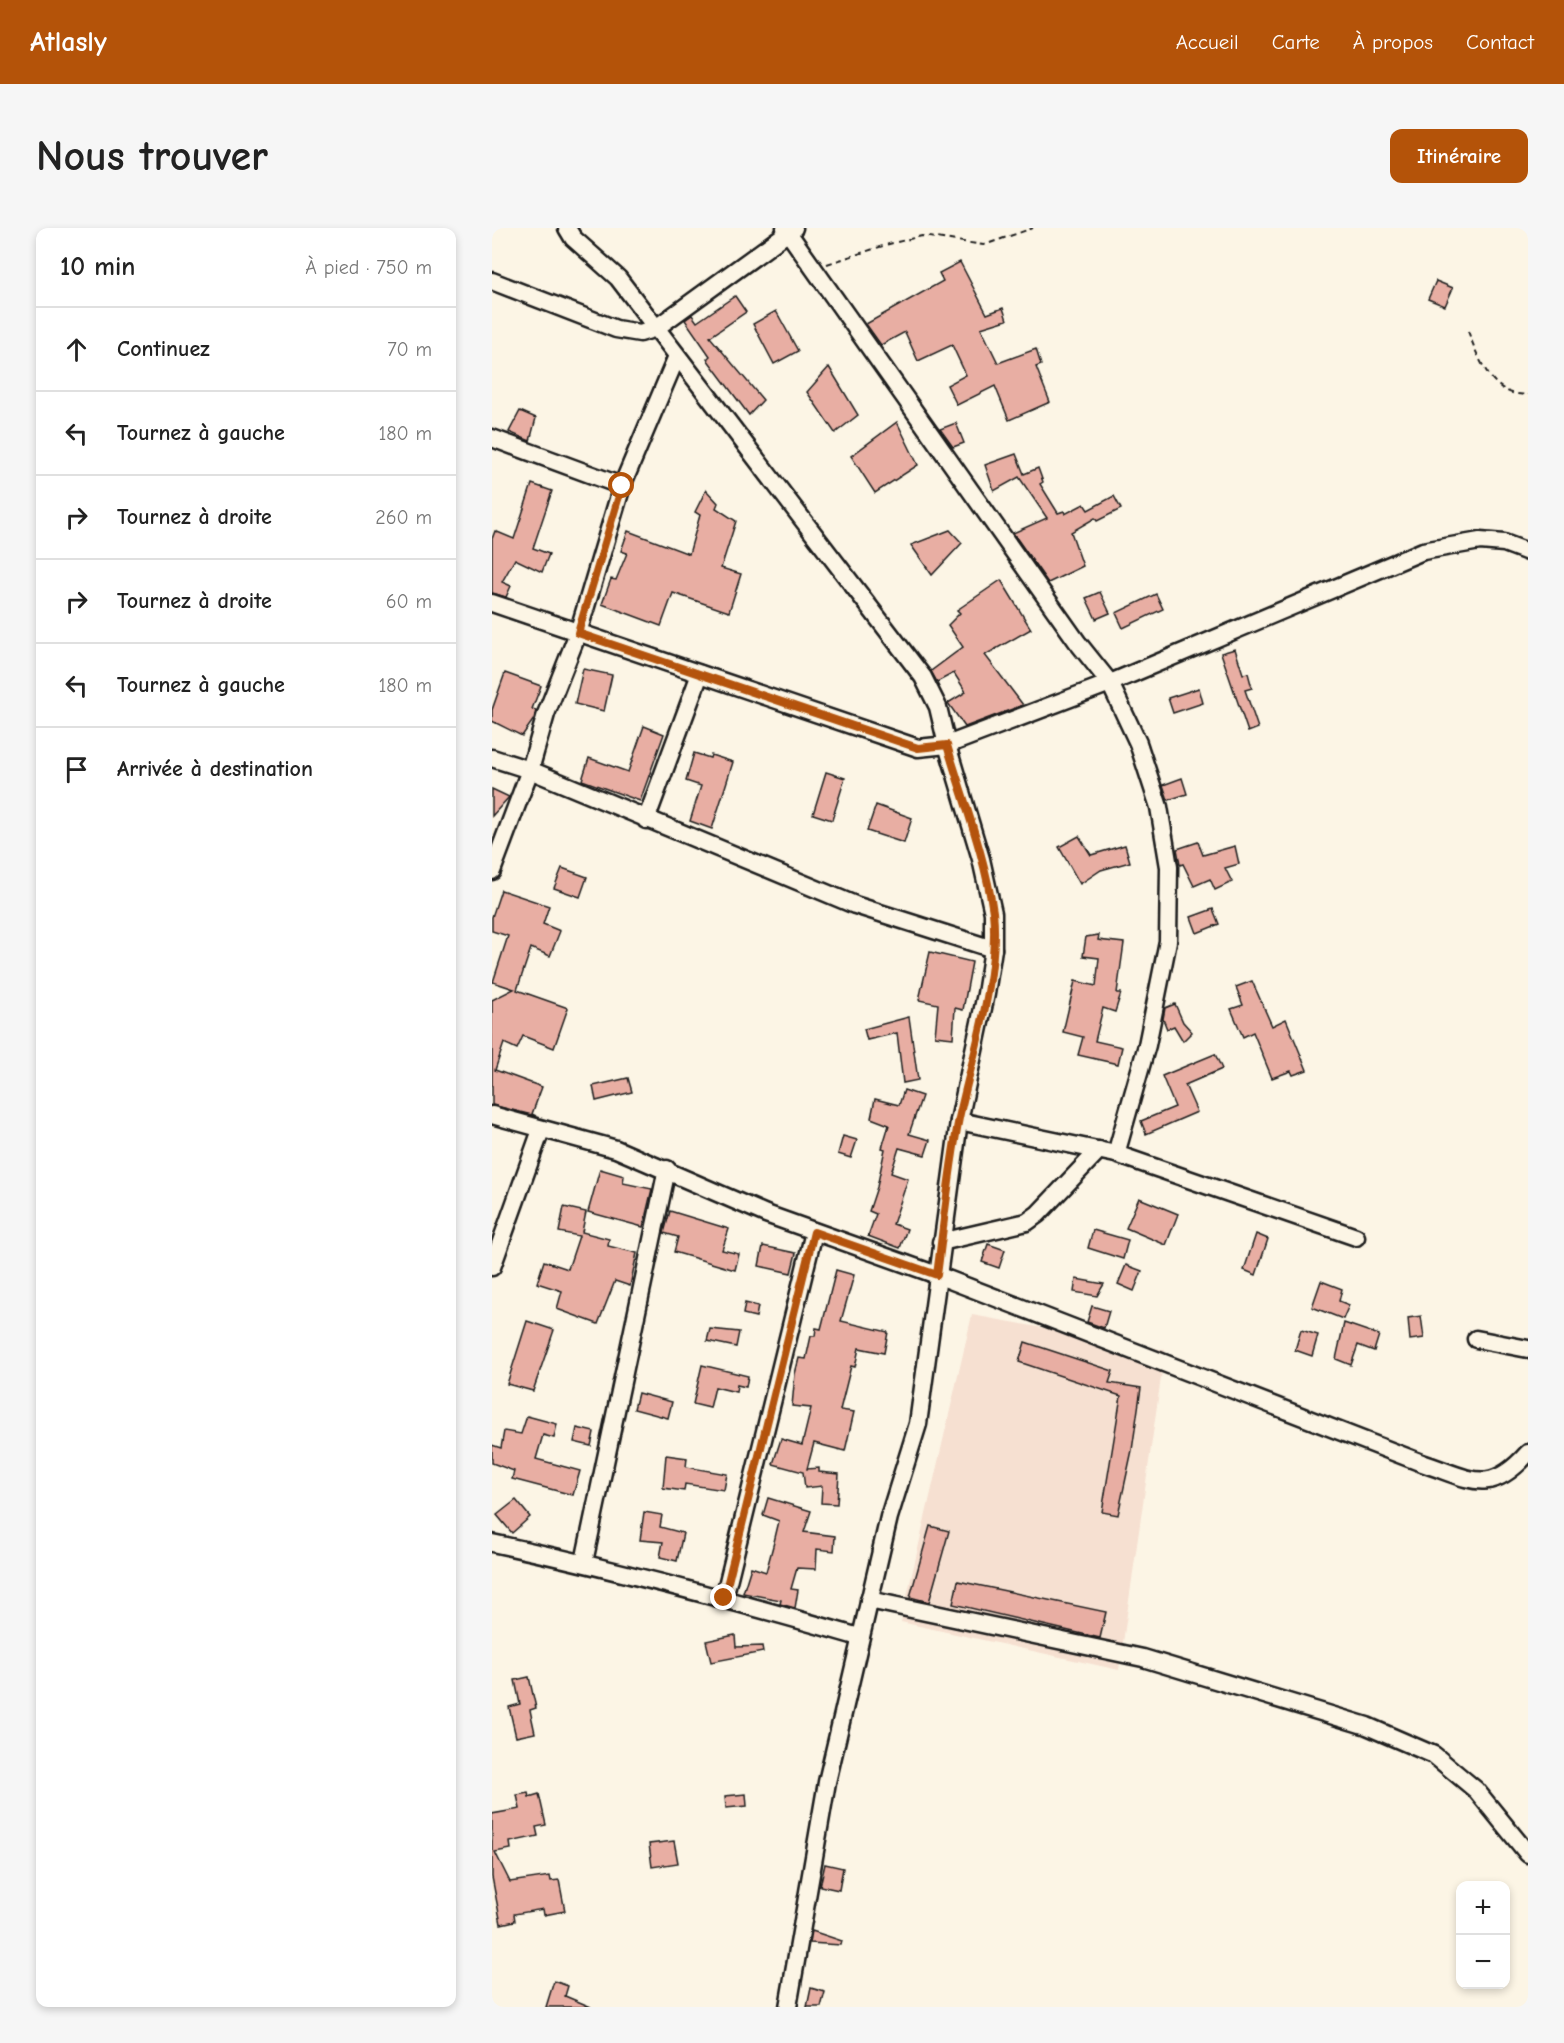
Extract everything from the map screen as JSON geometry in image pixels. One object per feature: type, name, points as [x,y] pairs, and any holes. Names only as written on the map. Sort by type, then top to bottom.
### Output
[{"type":"street","points":[[567,228],[573,238],[618,278],[922,677],[938,707],[981,859],[993,913],[993,949],[986,994],[958,1121],[918,1424],[889,1517],[859,1637],[827,1782],[788,2007]]},
{"type":"street","points":[[492,281],[616,329],[640,333],[656,328],[789,229],[814,268],[1078,643],[1110,683],[1138,743],[1159,807],[1169,867],[1170,904],[1168,941],[1149,1034],[1116,1154]]},
{"type":"street","points":[[492,871],[530,771],[546,714],[578,633],[622,486],[677,356]]},
{"type":"street","points":[[492,438],[622,486]]},
{"type":"street","points":[[492,603],[918,748],[947,745],[1110,683],[1424,551],[1480,541],[1504,543],[1528,552]]},
{"type":"street","points":[[646,820],[700,674]]},
{"type":"street","points":[[492,758],[530,771],[855,905],[993,949]]},
{"type":"street","points":[[492,1115],[616,1149],[667,1169],[766,1214],[937,1275],[1422,1463],[1481,1482],[1497,1480],[1513,1470],[1528,1452]]},
{"type":"street","points":[[958,1121],[1116,1154],[1356,1237]]},
{"type":"street","points":[[492,1267],[541,1130]]},
{"type":"street","points":[[941,1242],[1027,1222],[1038,1214],[1099,1150]]},
{"type":"street","points":[[584,1562],[667,1169]]},
{"type":"street","points":[[724,1598],[814,1232]]},
{"type":"street","points":[[1476,1339],[1528,1349]]},
{"type":"street","points":[[492,1543],[584,1562],[724,1598],[859,1637]]},
{"type":"street","points":[[869,1600],[1143,1658],[1367,1726],[1434,1755],[1476,1790],[1528,1854]]},
{"type":"path","points":[[814,268],[888,244],[922,236],[984,245],[1033,228]]},
{"type":"path","points":[[1468,331],[1479,361],[1498,386],[1516,396],[1528,394]]},
{"type":"shaded area","points":[[972,1315],[1165,1350],[1119,1670],[901,1622]]},
{"type":"building","points":[[960,262],[987,314],[1003,308],[1007,320],[981,328],[998,363],[1036,349],[1041,365],[1036,367],[1050,402],[1009,420],[995,386],[957,405],[947,385],[966,375],[952,345],[918,361],[905,332],[881,345],[866,324],[943,281],[939,273]]},
{"type":"building","points":[[1436,281],[1453,288],[1445,306],[1428,299]]},
{"type":"building","points":[[735,296],[746,312],[710,337],[763,400],[749,415],[707,359],[710,356],[685,320],[692,315],[697,322]]},
{"type":"building","points":[[776,311],[798,351],[774,364],[753,324]]},
{"type":"building","points":[[829,367],[858,415],[835,433],[807,392]]},
{"type":"building","points":[[520,411],[536,418],[530,441],[509,432]]},
{"type":"building","points":[[897,422],[918,465],[875,493],[851,456]]},
{"type":"building","points":[[956,423],[964,443],[953,447],[940,429]]},
{"type":"building","points":[[1016,454],[1024,474],[1038,468],[1043,482],[1040,484],[1058,513],[1064,511],[1065,514],[1084,504],[1088,510],[1114,496],[1121,509],[1097,521],[1095,518],[1071,532],[1083,566],[1048,583],[1013,533],[1047,518],[1019,477],[994,491],[985,465]]},
{"type":"building","points":[[532,484],[552,491],[533,548],[549,554],[542,572],[515,559],[502,582],[511,586],[506,597],[492,593],[492,539],[495,531],[514,539]]},
{"type":"building","points":[[706,490],[718,503],[716,508],[736,521],[721,568],[741,574],[729,612],[673,593],[661,626],[602,604],[611,579],[616,580],[627,553],[621,551],[628,531],[689,554],[700,515],[695,512]]},
{"type":"building","points":[[950,530],[962,543],[932,575],[911,545]]},
{"type":"building","points":[[1001,580],[1031,629],[985,655],[1023,705],[965,727],[948,703],[966,692],[954,673],[937,682],[931,671],[963,647],[948,625],[960,613],[957,610]]},
{"type":"building","points":[[1100,592],[1110,613],[1096,619],[1086,598]]},
{"type":"building","points":[[1156,594],[1163,609],[1123,628],[1116,613]]},
{"type":"building","points":[[1235,649],[1243,674],[1248,673],[1252,688],[1245,690],[1258,728],[1248,732],[1221,653]]},
{"type":"building","points":[[583,669],[612,675],[604,711],[575,704]]},
{"type":"building","points":[[505,673],[541,686],[532,709],[536,710],[534,719],[522,736],[492,721],[492,710]]},
{"type":"building","points":[[1199,688],[1203,703],[1173,713],[1168,698]]},
{"type":"building","points":[[644,726],[664,734],[640,801],[582,780],[589,758],[628,772]]},
{"type":"building","points":[[694,753],[710,758],[711,755],[733,762],[712,829],[690,821],[701,786],[686,781]]},
{"type":"building","points":[[826,772],[845,778],[832,820],[813,814]]},
{"type":"building","points":[[1182,778],[1187,794],[1168,800],[1163,785]]},
{"type":"building","points":[[492,789],[509,797],[492,816]]},
{"type":"building","points":[[876,805],[912,818],[904,843],[867,831]]},
{"type":"building","points":[[1079,836],[1091,855],[1125,845],[1130,862],[1101,870],[1080,884],[1059,847]]},
{"type":"building","points":[[1198,842],[1203,855],[1235,846],[1239,864],[1225,868],[1232,882],[1215,890],[1210,879],[1194,886],[1183,864],[1180,865],[1177,849]]},
{"type":"building","points":[[562,868],[587,877],[580,897],[554,888]]},
{"type":"building","points":[[501,890],[549,906],[543,924],[560,931],[550,956],[531,948],[517,990],[568,1008],[554,1048],[523,1036],[517,1049],[504,1043],[495,1070],[542,1087],[532,1114],[536,1116],[492,1105],[492,1000],[514,989],[493,982],[508,936],[492,931],[492,917]]},
{"type":"building","points":[[1213,909],[1219,924],[1197,933],[1191,917]]},
{"type":"building","points":[[1099,935],[1098,940],[1124,943],[1117,993],[1121,993],[1115,1012],[1103,1008],[1095,1041],[1122,1047],[1118,1064],[1078,1055],[1083,1037],[1063,1032],[1075,981],[1096,986],[1099,958],[1083,956],[1086,937]]},
{"type":"building","points":[[930,952],[972,962],[963,1010],[955,1008],[953,1038],[935,1036],[938,1004],[919,1000]]},
{"type":"building","points":[[1252,981],[1272,1026],[1286,1019],[1307,1070],[1293,1075],[1291,1071],[1272,1078],[1253,1032],[1243,1037],[1231,1009],[1243,1005],[1236,987]]},
{"type":"building","points":[[1175,1004],[1183,1022],[1192,1032],[1183,1041],[1174,1026],[1167,1029],[1163,1019],[1165,1008]]},
{"type":"building","points":[[909,1017],[918,1080],[903,1083],[897,1033],[867,1040],[864,1029]]},
{"type":"building","points":[[1215,1054],[1222,1069],[1185,1085],[1197,1112],[1146,1134],[1141,1121],[1175,1107],[1162,1076]]},
{"type":"building","points":[[628,1078],[632,1092],[596,1101],[593,1086]]},
{"type":"building","points":[[904,1090],[922,1096],[909,1134],[930,1140],[925,1155],[899,1148],[891,1173],[908,1179],[893,1224],[907,1229],[900,1248],[868,1236],[876,1214],[869,1211],[877,1187],[885,1149],[882,1148],[889,1125],[871,1118],[875,1099],[899,1105]]},
{"type":"building","points":[[843,1136],[857,1140],[851,1158],[838,1154]]},
{"type":"building","points":[[600,1169],[624,1176],[623,1183],[652,1189],[643,1227],[588,1212]]},
{"type":"building","points":[[1139,1198],[1178,1214],[1166,1245],[1126,1228]]},
{"type":"building","points":[[564,1207],[586,1212],[582,1232],[609,1239],[608,1246],[637,1253],[630,1286],[615,1281],[598,1324],[557,1309],[562,1291],[537,1283],[544,1261],[568,1269],[579,1236],[559,1232]]},
{"type":"building","points":[[670,1211],[729,1229],[722,1250],[739,1254],[735,1270],[674,1252],[678,1237],[664,1233]]},
{"type":"building","points":[[1093,1230],[1128,1240],[1123,1259],[1088,1248]]},
{"type":"building","points":[[1256,1234],[1268,1239],[1256,1275],[1244,1270]]},
{"type":"building","points":[[988,1244],[1005,1250],[999,1268],[982,1262]]},
{"type":"building","points":[[763,1246],[796,1253],[791,1273],[759,1266]]},
{"type":"building","points":[[1126,1265],[1142,1271],[1134,1291],[1118,1284]]},
{"type":"building","points":[[836,1270],[854,1275],[841,1321],[888,1332],[884,1353],[859,1348],[855,1367],[851,1366],[840,1410],[854,1412],[845,1451],[814,1443],[807,1469],[819,1468],[819,1472],[839,1474],[837,1504],[821,1503],[822,1486],[805,1488],[803,1472],[773,1464],[781,1439],[802,1445],[811,1408],[792,1406],[795,1374],[799,1358],[806,1359],[811,1336],[815,1336],[816,1328],[821,1329]]},
{"type":"building","points":[[1076,1279],[1104,1284],[1097,1296],[1074,1292]]},
{"type":"building","points":[[1321,1281],[1342,1289],[1339,1301],[1349,1305],[1343,1319],[1312,1307]]},
{"type":"building","points":[[745,1303],[758,1306],[756,1317],[743,1314]]},
{"type":"building","points":[[1092,1306],[1109,1311],[1104,1328],[1087,1322]]},
{"type":"building","points":[[1421,1316],[1424,1338],[1410,1340],[1408,1318]]},
{"type":"building","points":[[527,1321],[554,1330],[533,1391],[507,1384]]},
{"type":"building","points":[[1344,1323],[1379,1335],[1374,1351],[1358,1345],[1351,1365],[1336,1359]]},
{"type":"building","points":[[710,1329],[739,1332],[736,1347],[707,1341]]},
{"type":"building","points":[[1301,1330],[1318,1335],[1312,1356],[1295,1350]]},
{"type":"building","points":[[1025,1342],[1113,1371],[1109,1383],[1141,1388],[1132,1450],[1118,1515],[1102,1512],[1121,1396],[1019,1362]]},
{"type":"building","points":[[702,1365],[748,1376],[746,1387],[737,1385],[736,1392],[715,1387],[710,1408],[693,1404]]},
{"type":"building","points":[[638,1393],[672,1402],[668,1418],[634,1409]]},
{"type":"building","points":[[527,1416],[557,1424],[554,1438],[543,1435],[536,1459],[580,1471],[573,1495],[512,1479],[514,1471],[492,1463],[492,1445],[501,1448],[504,1431],[521,1434]]},
{"type":"building","points":[[577,1428],[594,1432],[591,1446],[574,1442]]},
{"type":"building","points":[[666,1455],[687,1458],[686,1467],[727,1474],[724,1490],[685,1484],[684,1491],[663,1488]]},
{"type":"building","points":[[768,1498],[811,1511],[804,1532],[835,1536],[834,1551],[817,1549],[816,1569],[797,1568],[791,1589],[798,1590],[795,1608],[780,1604],[781,1600],[743,1593],[751,1567],[766,1572],[774,1542],[779,1521],[763,1515]]},
{"type":"building","points":[[516,1500],[530,1517],[512,1533],[497,1515]]},
{"type":"building","points":[[644,1512],[662,1515],[660,1527],[683,1533],[677,1561],[660,1557],[663,1542],[640,1540]]},
{"type":"building","points":[[930,1526],[949,1531],[929,1602],[910,1597]]},
{"type":"building","points":[[958,1581],[1106,1612],[1100,1638],[953,1604]]},
{"type":"building","points":[[735,1635],[736,1647],[762,1646],[763,1652],[711,1662],[706,1641]]},
{"type":"building","points":[[529,1677],[536,1708],[530,1710],[535,1733],[516,1737],[509,1707],[520,1704],[515,1680]]},
{"type":"building","points":[[528,1793],[529,1797],[539,1794],[546,1825],[536,1827],[538,1836],[510,1842],[511,1849],[495,1852],[510,1882],[550,1876],[551,1881],[559,1880],[565,1911],[544,1915],[543,1909],[514,1914],[515,1921],[501,1924],[492,1877],[492,1814],[520,1809],[517,1795]]},
{"type":"building","points":[[746,1794],[747,1806],[726,1808],[725,1796]]},
{"type":"building","points":[[674,1841],[678,1863],[652,1867],[649,1844]]},
{"type":"building","points":[[825,1864],[843,1868],[839,1890],[820,1886]]},
{"type":"building","points":[[812,1931],[842,1941],[841,1945],[810,1943]]},
{"type":"building","points":[[554,1981],[568,1986],[565,1996],[591,2007],[546,2007]]},
{"type":"building","points":[[811,1988],[825,1992],[821,2007],[807,2007]]},
{"type":"route","points":[[622,486],[578,633],[918,748],[947,745],[981,859],[993,913],[993,949],[986,994],[958,1121],[937,1275],[814,1232],[724,1598]]}]
